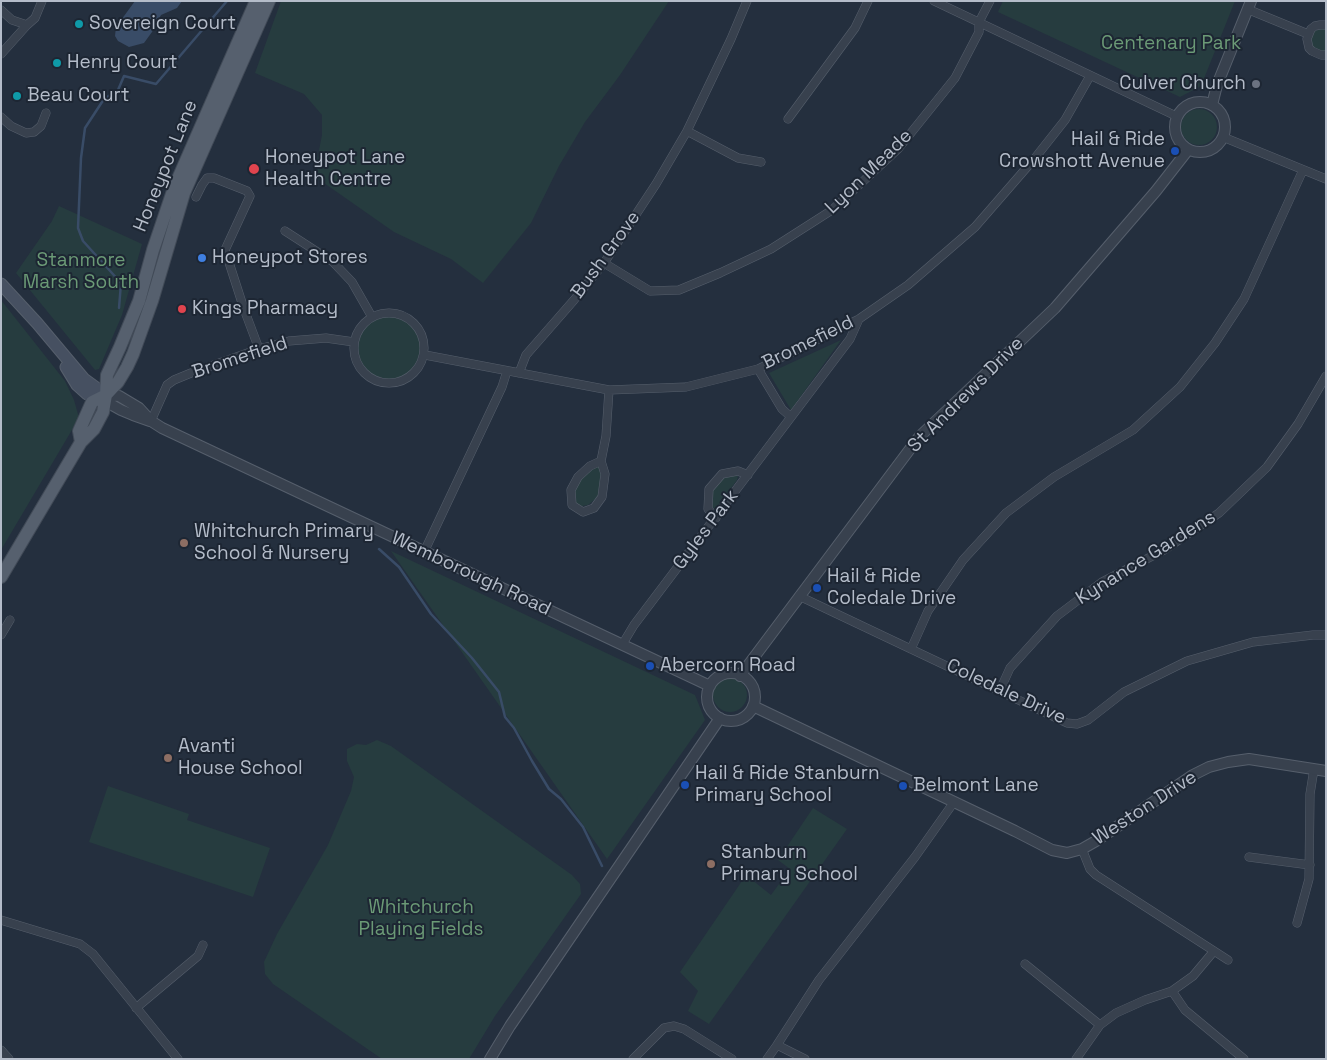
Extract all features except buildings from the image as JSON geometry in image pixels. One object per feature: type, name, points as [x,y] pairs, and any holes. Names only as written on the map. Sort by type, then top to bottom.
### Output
[{"type":"main road","name":"Honeypot Lane","points":[[106,396],[107,374],[139,301],[153,250],[174,188],[256,1]]},
{"type":"main road","name":"Honeypot Lane","points":[[106,396],[118,382],[133,354],[152,301],[184,193],[270,1]]},
{"type":"main road","points":[[1,284],[84,379],[106,396],[103,412],[94,429],[81,442],[1,577]]},
{"type":"street","points":[[1,54],[35,18],[42,1]]},
{"type":"street","name":"Bush Grove","points":[[519,373],[526,355],[604,264],[656,184],[687,131],[747,1]]},
{"type":"street","points":[[788,119],[855,28],[868,1]]},
{"type":"street","points":[[934,1],[1176,116]]},
{"type":"street","name":"Lyon Meade","points":[[604,264],[650,292],[679,290],[771,249],[832,210],[898,149],[955,78],[979,32],[979,22],[990,1]]},
{"type":"street","points":[[1212,105],[1217,85],[1249,5],[1308,34]]},
{"type":"street","points":[[1,10],[12,20],[27,25]]},
{"type":"street","points":[[1326,25],[1316,26],[1311,30],[1308,34],[1307,43],[1312,52],[1326,55]]},
{"type":"street","name":"Bromefield","points":[[425,355],[609,390],[686,387],[758,368],[859,320],[914,280],[975,227],[1035,158],[1065,120],[1090,76]]},
{"type":"street","points":[[1202,102],[1212,105],[1219,111],[1224,120],[1225,130],[1223,138],[1216,147],[1207,152],[1188,150],[1180,143],[1176,135],[1176,116],[1192,103],[1202,102]]},
{"type":"street","points":[[1,117],[12,126],[26,133],[34,132],[41,126],[46,112]]},
{"type":"street","points":[[687,131],[738,158],[761,162]]},
{"type":"street","points":[[1223,138],[1326,179]]},
{"type":"street","name":"St Andrews Drive","points":[[740,676],[919,438],[1055,308],[1156,191],[1188,150]]},
{"type":"street","points":[[911,649],[928,611],[963,560],[1006,513],[1054,477],[1133,430],[1180,387],[1215,343],[1244,299],[1303,170]]},
{"type":"street","points":[[196,197],[207,178],[214,178],[247,191],[250,196],[225,250],[259,349]]},
{"type":"street","points":[[285,231],[334,262],[352,282],[372,317]]},
{"type":"street","points":[[385,313],[397,314],[407,318],[419,330],[425,344],[425,355],[410,377],[395,384],[379,383],[366,375],[356,363],[353,350],[354,342],[358,330],[364,322],[385,313]]},
{"type":"street","name":"Gyles Park","points":[[622,645],[634,625],[850,339],[859,320]]},
{"type":"street","name":"Bromefield","points":[[151,421],[164,390],[174,380],[259,349],[289,341],[326,338],[354,342]]},
{"type":"street","points":[[758,368],[782,409],[791,417]]},
{"type":"street","points":[[424,552],[502,387],[507,371]]},
{"type":"street","name":"Kynance Gardens","points":[[1000,690],[1010,668],[1057,616],[1102,582],[1164,550],[1226,507],[1267,467],[1298,424],[1326,376]]},
{"type":"street","points":[[601,461],[590,466],[578,477],[571,490],[572,505],[583,512],[594,508],[602,498],[605,474],[601,461],[606,436],[609,390]]},
{"type":"street","name":"Wemborough Road","points":[[106,396],[112,405],[151,421],[162,428],[710,686]]},
{"type":"street","points":[[716,518],[708,509],[709,489],[722,474],[738,471],[748,475]]},
{"type":"street","name":"Coledale Drive","points":[[799,596],[1067,723],[1077,724],[1088,720],[1124,692],[1187,661],[1253,642],[1314,635],[1326,636]]},
{"type":"street","points":[[1,634],[10,620]]},
{"type":"street","points":[[729,673],[737,674],[749,682],[753,688],[755,695],[753,706],[748,714],[741,719],[734,721],[720,718],[714,714],[707,700],[710,686],[722,675],[729,673]]},
{"type":"street","points":[[753,706],[1052,850],[1067,853],[1082,849],[1090,869],[1096,875],[1228,960]]},
{"type":"street","points":[[490,1059],[510,1026],[720,718]]},
{"type":"street","name":"Weston Drive","points":[[1082,849],[1193,775],[1209,768],[1228,762],[1249,759],[1326,771]]},
{"type":"street","points":[[1297,923],[1309,879],[1310,794],[1314,769]]},
{"type":"street","points":[[767,1059],[819,980],[954,802]]},
{"type":"street","points":[[1249,857],[1310,864]]},
{"type":"street","points":[[1,920],[80,944],[93,954],[178,1059]]},
{"type":"street","points":[[136,1008],[198,956],[203,945]]},
{"type":"street","points":[[1076,1059],[1100,1025],[1116,1013],[1172,991],[1193,976],[1214,950]]},
{"type":"street","points":[[1025,964],[1100,1025]]},
{"type":"street","points":[[1172,991],[1185,1010],[1243,1058]]},
{"type":"street","points":[[633,1059],[664,1028],[674,1026],[684,1029],[732,1059]]},
{"type":"street","points":[[777,1045],[805,1059]]},
{"type":"street","points":[[1,1050],[9,1059]]},
{"type":"green space","points":[[281,1],[669,1],[620,75],[585,122],[559,166],[531,223],[483,283],[451,259],[394,232],[314,176],[322,135],[322,115],[304,94],[255,73]]},
{"type":"green space","name":"Centenary Park","points":[[1003,1],[1235,1],[1201,86],[1180,97],[998,12]]},
{"type":"green space","points":[[1315,28],[1326,28],[1326,51],[1311,46],[1309,35]]},
{"type":"green space","points":[[1199,109],[1206,110],[1212,114],[1216,120],[1216,134],[1212,140],[1206,144],[1199,145],[1192,144],[1186,140],[1182,134],[1181,127],[1182,120],[1186,114],[1192,110]]},
{"type":"green space","name":"Stanmore Marsh South","points":[[59,206],[142,244],[122,315],[99,369],[95,370],[16,273],[52,221]]},
{"type":"green space","points":[[1,300],[65,381],[74,400],[79,418],[1,550]]},
{"type":"green space","points":[[383,317],[395,317],[411,326],[418,336],[420,348],[418,360],[411,370],[395,379],[383,379],[372,374],[363,365],[358,354],[358,342],[363,331],[372,322]]},
{"type":"green space","points":[[841,340],[791,410],[769,373]]},
{"type":"green space","points":[[598,465],[604,475],[599,496],[588,505],[578,505],[574,502],[573,496],[578,479]]},
{"type":"green space","points":[[735,474],[738,476],[737,480],[714,509],[710,506],[712,491],[721,479]]},
{"type":"green space","points":[[391,551],[695,695],[705,720],[607,859]]},
{"type":"green space","points":[[730,678],[742,683],[747,695],[742,707],[730,712],[718,707],[713,695],[718,683]]},
{"type":"green space","name":"Whitchurch Playing Fields","points":[[377,740],[391,746],[572,875],[580,884],[581,894],[495,1016],[469,1059],[382,1059],[273,984],[265,974],[264,962],[277,934],[328,845],[351,791],[354,777],[347,761],[347,749],[357,744],[366,745]]},
{"type":"green space","points":[[108,786],[189,814],[187,820],[270,848],[253,897],[89,842]]},
{"type":"green space","points":[[813,808],[847,829],[709,1024],[688,1011],[698,991],[680,972],[746,875],[771,895],[790,869],[778,860]]},
{"type":"water","points":[[135,1],[182,1],[177,8],[161,15],[144,43],[129,47],[118,41],[115,36],[116,27]]},
{"type":"waterway","points":[[119,308],[121,283],[83,241],[78,228],[81,158],[85,128],[104,99],[118,90],[124,76],[156,84],[227,1]]},
{"type":"waterway","points":[[379,549],[399,567],[431,614],[472,658],[499,692],[505,717],[514,728],[549,789],[561,799],[583,827],[602,866]]},
{"type":"place","name":"Sovereign Court","points":[[79,24]]},
{"type":"place","name":"Henry Court","points":[[57,63]]},
{"type":"place","name":"Culver Church","points":[[1256,84]]},
{"type":"place","name":"Beau Court","points":[[17,96]]},
{"type":"place","name":"Hail & Ride Crowshott Avenue","points":[[1175,151]]},
{"type":"place","name":"Honeypot Lane Health Centre","points":[[254,169]]},
{"type":"place","name":"Honeypot Stores","points":[[202,258]]},
{"type":"place","name":"Kings Pharmacy","points":[[182,309]]},
{"type":"place","name":"Whitchurch Primary School & Nursery","points":[[184,543]]},
{"type":"place","name":"Hail & Ride Coledale Drive","points":[[817,588]]},
{"type":"place","name":"Abercorn Road","points":[[650,666]]},
{"type":"place","name":"Avanti House School","points":[[168,758]]},
{"type":"place","name":"Hail & Ride Stanburn Primary School","points":[[685,785]]},
{"type":"place","name":"Belmont Lane","points":[[903,786]]},
{"type":"place","name":"Stanburn Primary School","points":[[711,864]]}]
